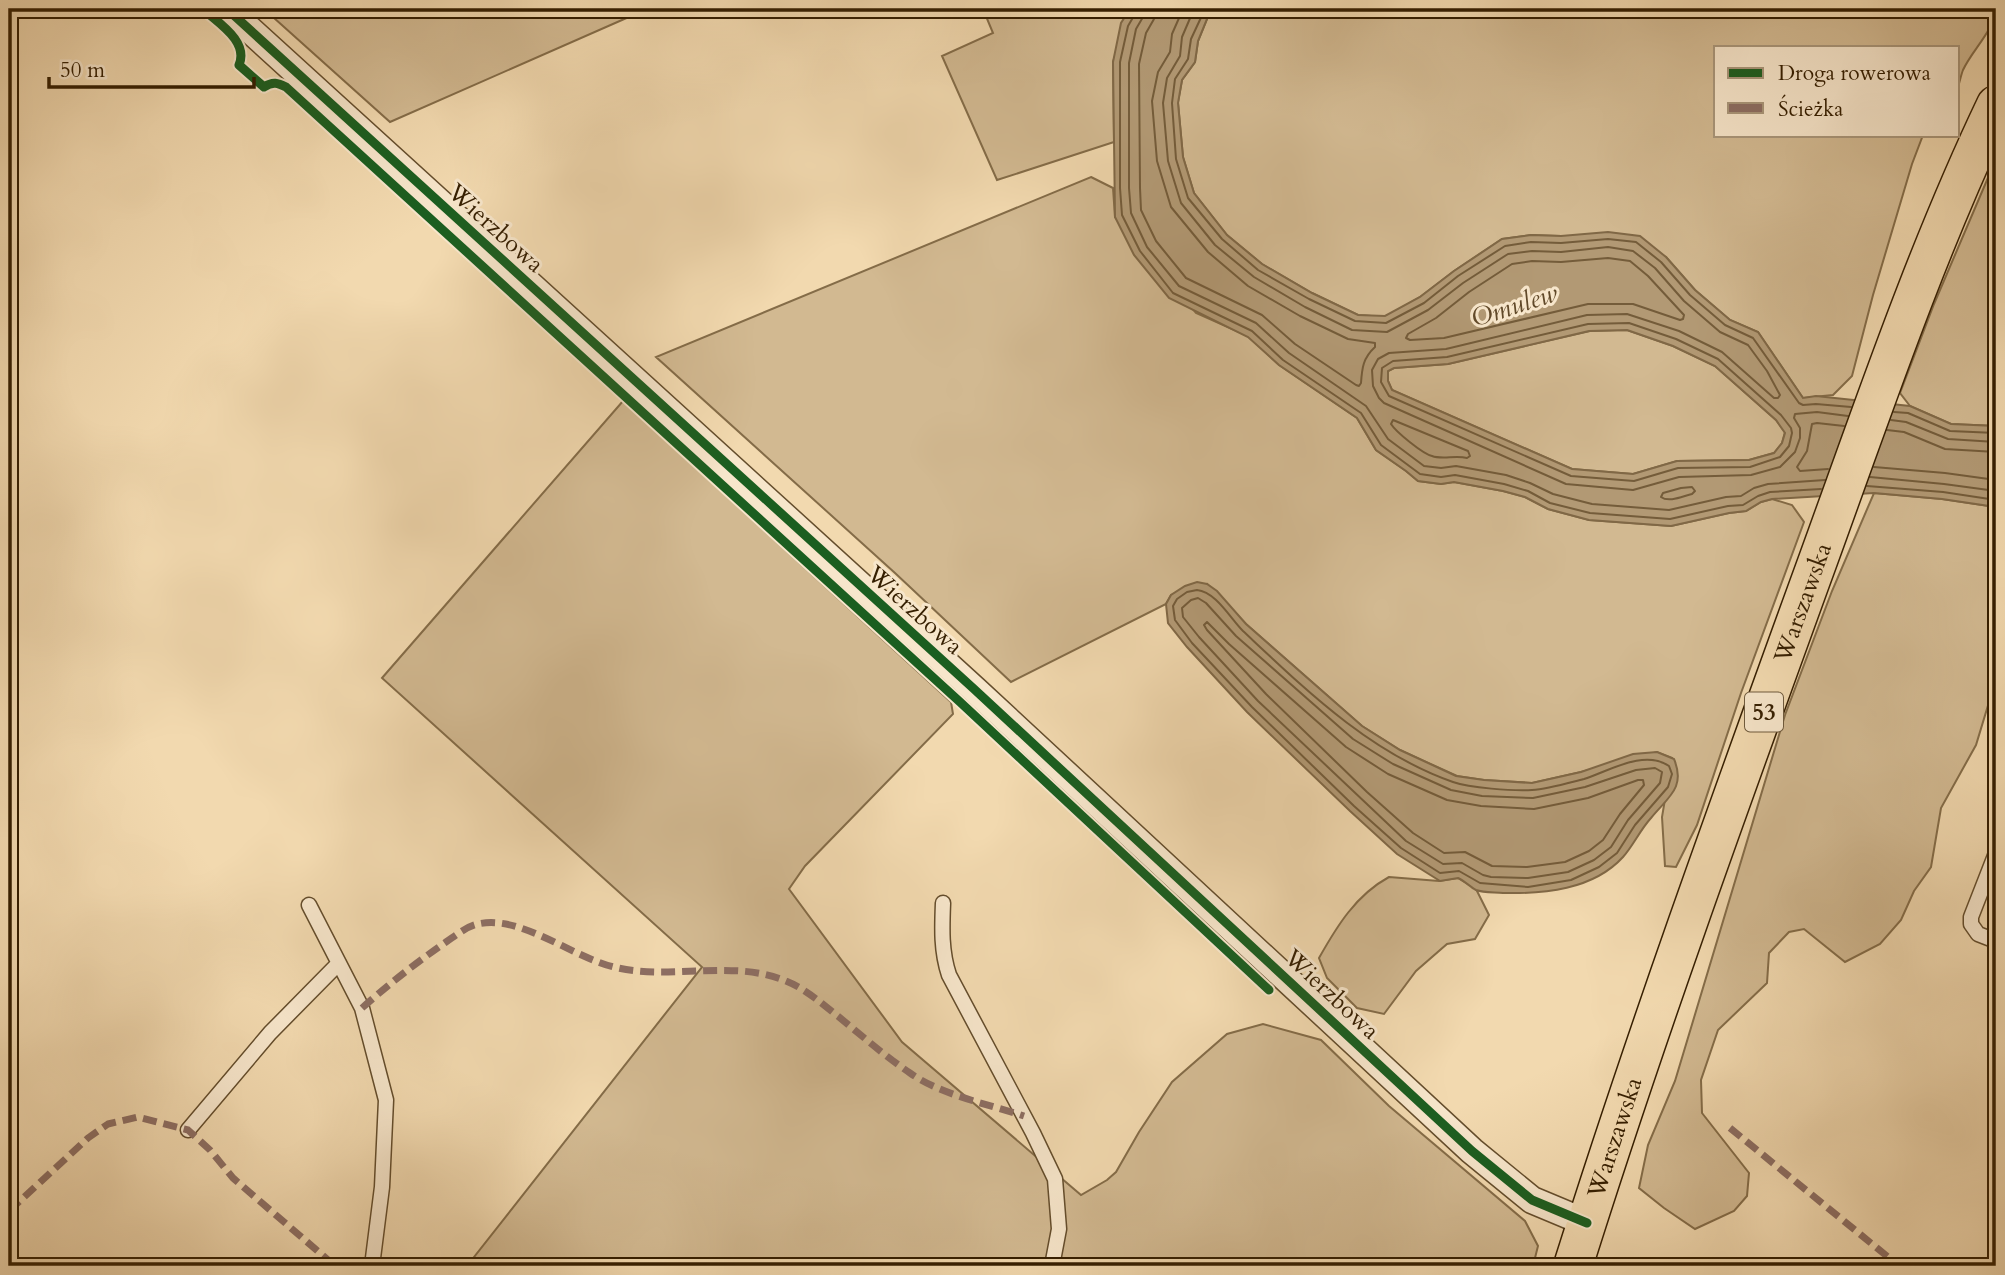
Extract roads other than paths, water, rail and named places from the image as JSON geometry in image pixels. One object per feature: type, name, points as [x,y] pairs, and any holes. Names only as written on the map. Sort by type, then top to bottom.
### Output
[{"type":"main road","name":"Warszawska","points":[[1573,1266],[1700,889],[1887,369],[1949,208],[1996,105]]},
{"type":"street","name":"Wierzbowa","points":[[227,9],[974,689],[1472,1151],[1532,1200],[1587,1223]]},
{"type":"lane","points":[[1996,853],[1971,917],[1971,924],[1978,934],[1996,941]]},
{"type":"lane","points":[[943,903],[942,939],[949,975],[1055,1179],[1059,1229],[1052,1266]]},
{"type":"lane","points":[[309,905],[362,1008],[386,1100],[382,1187],[372,1266]]},
{"type":"lane","points":[[188,1130],[270,1033],[339,963]]},
{"type":"water","name":"Omulew","points":[[1130,9],[1216,9],[1209,14],[1198,41],[1195,62],[1182,80],[1178,103],[1183,157],[1194,193],[1227,235],[1262,264],[1312,293],[1358,315],[1385,316],[1420,297],[1502,239],[1608,232],[1640,236],[1666,257],[1695,290],[1730,320],[1758,332],[1803,398],[1816,396],[1910,406],[1951,424],[1996,426],[1996,507],[1874,493],[1772,499],[1746,511],[1671,526],[1589,520],[1548,509],[1525,497],[1503,491],[1454,482],[1441,484],[1418,481],[1376,450],[1357,418],[1279,365],[1248,337],[1169,298],[1134,255],[1115,217],[1113,62],[1121,23]],"holes":[[[1627,330],[1673,346],[1715,366],[1776,420],[1785,433],[1782,443],[1774,453],[1749,460],[1677,461],[1633,474],[1572,469],[1392,390],[1388,381],[1388,371],[1394,368],[1448,364],[1589,331]]]},
{"type":"water","points":[[1197,582],[1207,584],[1217,591],[1246,624],[1362,726],[1400,750],[1456,776],[1532,783],[1581,772],[1633,754],[1657,752],[1674,759],[1678,778],[1673,792],[1623,857],[1597,877],[1582,883],[1551,891],[1503,893],[1476,890],[1458,878],[1440,881],[1397,854],[1350,811],[1247,712],[1187,647],[1168,623],[1166,604],[1171,595]]}]
